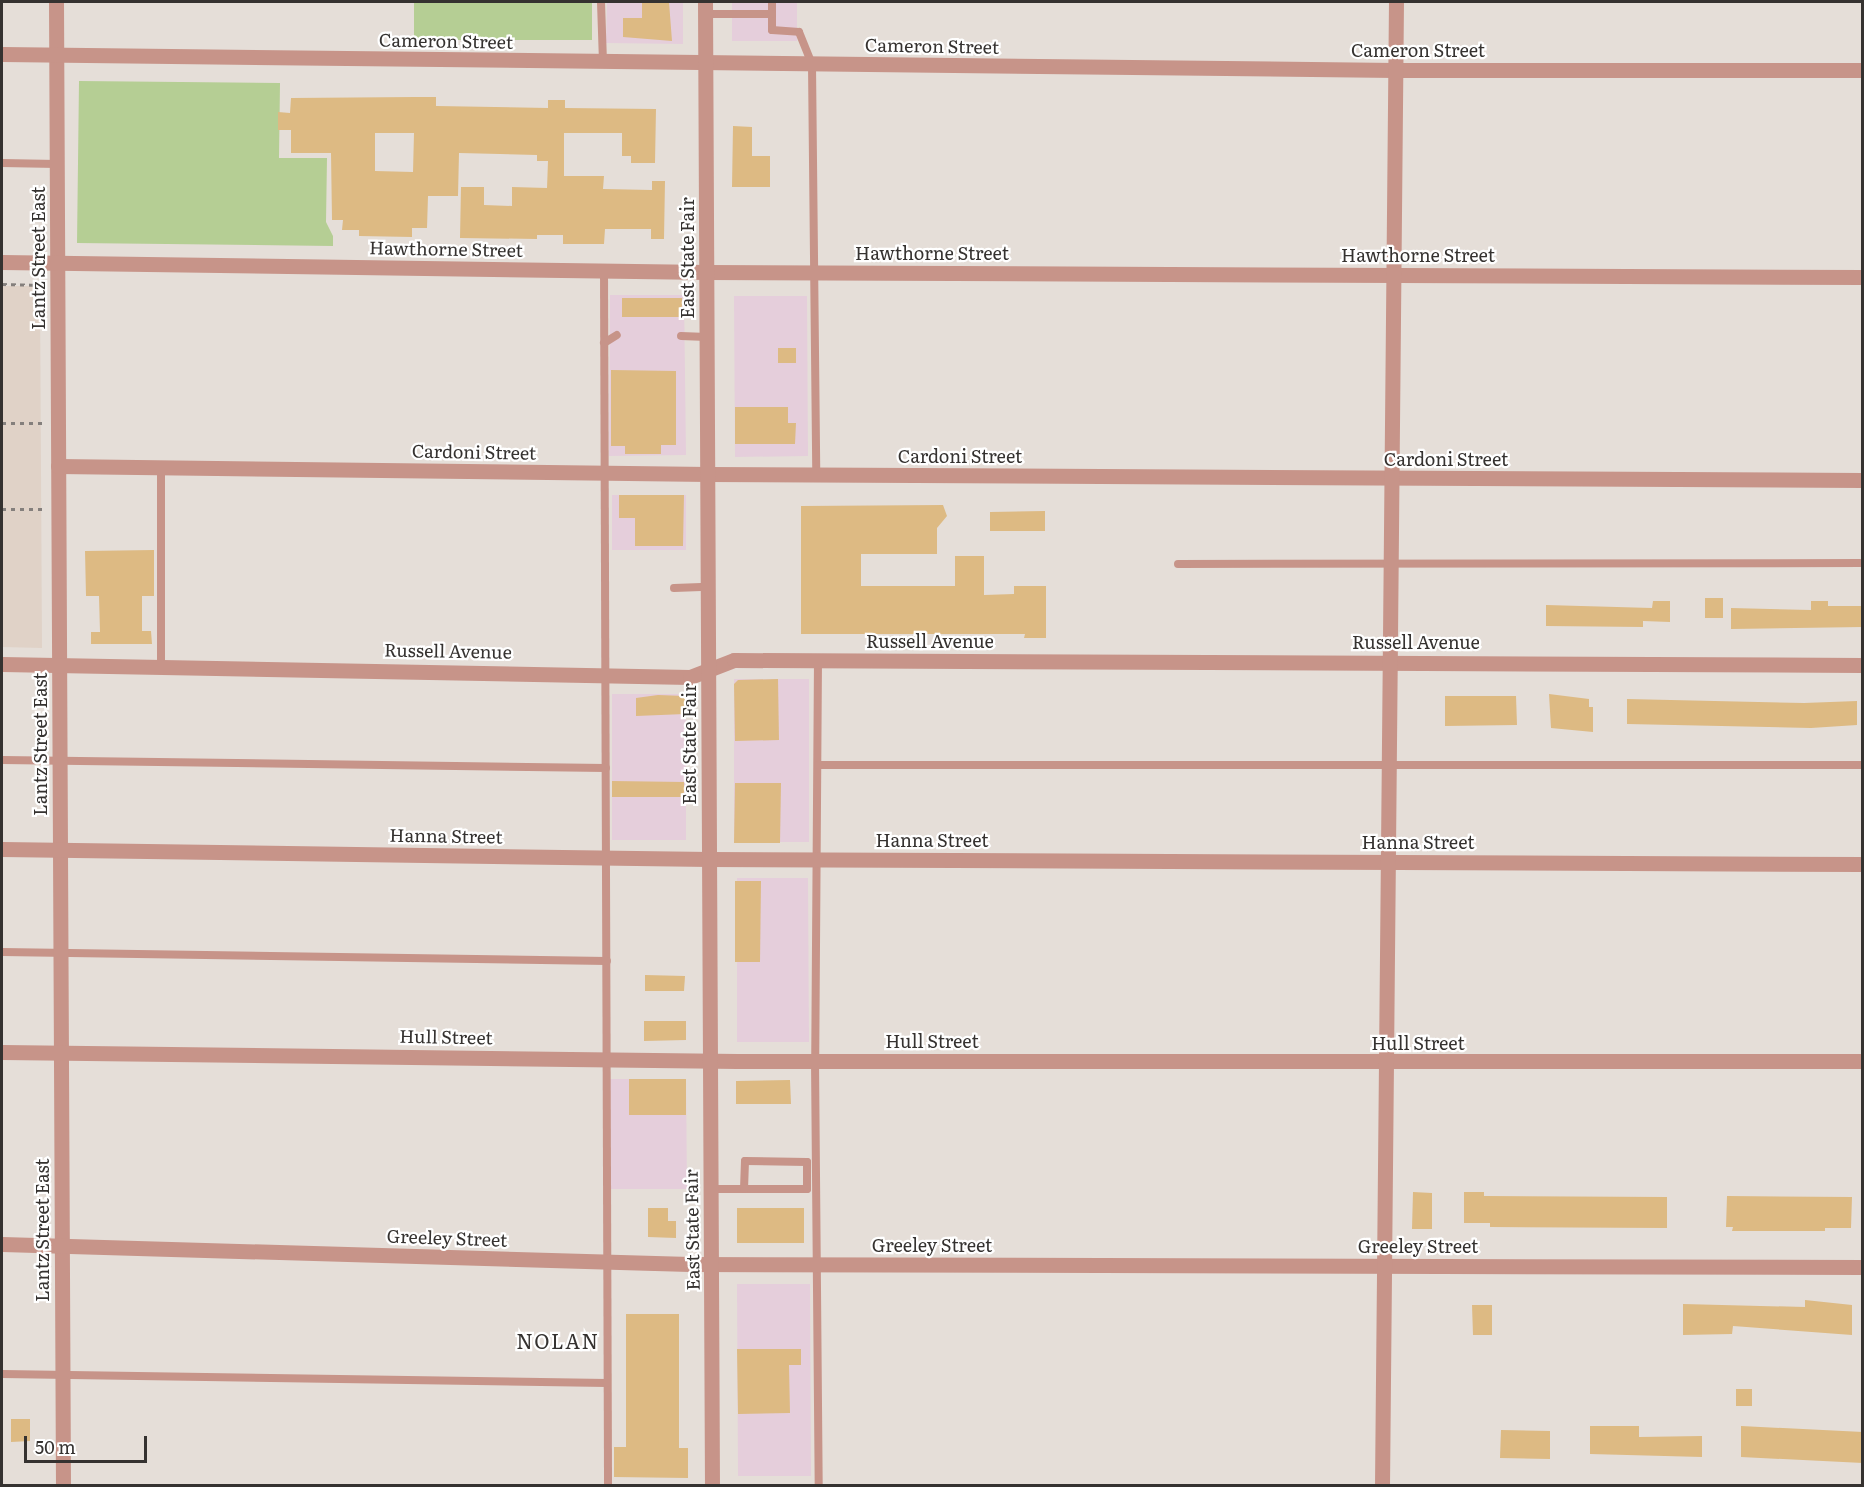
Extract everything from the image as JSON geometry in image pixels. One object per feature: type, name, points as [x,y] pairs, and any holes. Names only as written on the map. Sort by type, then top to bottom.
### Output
[{"type":"street","name":"Lantz Street East","points":[[56,2],[58,466],[51,509],[59,665],[63,1485]]},
{"type":"street","points":[[1382,1485],[1393,562],[1396,2]]},
{"type":"street","name":"East State Fair","points":[[705,8],[712,1060],[712,1485]]},
{"type":"street","name":"Cameron Street","points":[[2,54],[812,65],[1395,70],[1863,70]]},
{"type":"street","name":"Hawthorne Street","points":[[2,262],[707,272],[1863,277]]},
{"type":"street","name":"Cardoni Street","points":[[58,466],[816,475],[1863,480]]},
{"type":"street","name":"Russell Avenue","points":[[2,664],[606,673],[690,677],[734,660],[1863,665]]},
{"type":"street","name":"Hanna Street","points":[[2,849],[709,859],[1863,864]]},
{"type":"street","name":"Hull Street","points":[[2,1052],[712,1060],[1387,1063],[1863,1061]]},
{"type":"street","name":"Greeley Street","points":[[2,1244],[62,1244],[606,1263],[1863,1267]]},
{"type":"lane","points":[[602,2],[603,62]]},
{"type":"lane","points":[[772,2],[771,30],[799,32],[812,65],[816,475]]},
{"type":"lane","points":[[705,8],[771,14]]},
{"type":"lane","points":[[2,163],[57,164]]},
{"type":"lane","points":[[604,270],[608,1485]]},
{"type":"lane","points":[[604,343],[617,335]]},
{"type":"lane","points":[[681,336],[707,337]]},
{"type":"lane","points":[[161,467],[161,667]]},
{"type":"lane","points":[[1178,564],[1863,563]]},
{"type":"lane","points":[[674,588],[708,587]]},
{"type":"lane","points":[[818,660],[815,1060],[819,1485]]},
{"type":"lane","points":[[2,760],[606,768]]},
{"type":"lane","points":[[818,765],[1863,765]]},
{"type":"lane","points":[[2,952],[607,961]]},
{"type":"lane","points":[[711,1189],[807,1190],[807,1162],[745,1161],[744,1189]]},
{"type":"lane","points":[[2,1374],[608,1383]]},
{"type":"path","points":[[2,284],[42,285],[42,296]]},
{"type":"path","points":[[43,411],[43,434]]},
{"type":"path","points":[[2,423],[43,423]]},
{"type":"path","points":[[43,498],[51,509]]},
{"type":"path","points":[[2,509],[51,509]]},
{"type":"path","points":[[43,521],[51,509]]},
{"type":"shaded area","points":[[607,2],[683,2],[683,44],[606,43]]},
{"type":"shaded area","points":[[732,2],[797,2],[797,41],[732,41]]},
{"type":"shaded area","points":[[2,286],[34,286],[40,293],[42,648],[2,647]]},
{"type":"shaded area","points":[[610,295],[684,295],[686,455],[609,456]]},
{"type":"shaded area","points":[[734,296],[807,296],[808,456],[735,457]]},
{"type":"shaded area","points":[[612,495],[686,495],[686,550],[612,550]]},
{"type":"shaded area","points":[[734,679],[809,679],[809,842],[734,842]]},
{"type":"shaded area","points":[[612,694],[686,694],[686,840],[612,840]]},
{"type":"shaded area","points":[[737,878],[808,878],[809,1042],[737,1042]]},
{"type":"shaded area","points":[[610,1079],[686,1079],[687,1189],[611,1189]]},
{"type":"shaded area","points":[[737,1284],[810,1284],[811,1476],[738,1476]]},
{"type":"green space","points":[[414,2],[592,2],[592,40],[414,40]]},
{"type":"green space","points":[[79,81],[280,83],[279,158],[327,158],[326,222],[333,236],[333,246],[77,243]]},
{"type":"building","points":[[642,2],[669,2],[672,41],[623,37],[623,18],[642,18]]},
{"type":"building","points":[[436,97],[436,106],[548,108],[548,100],[565,100],[565,108],[656,109],[655,163],[631,163],[631,156],[622,156],[622,133],[564,133],[564,176],[604,176],[603,189],[652,190],[652,181],[665,181],[664,239],[651,239],[651,229],[605,229],[604,244],[563,244],[563,235],[537,235],[537,239],[460,238],[461,187],[484,187],[484,205],[512,206],[512,187],[547,188],[548,161],[537,161],[537,155],[459,153],[458,196],[428,196],[427,228],[412,228],[412,237],[359,236],[359,230],[342,230],[343,220],[332,220],[331,153],[291,153],[291,130],[278,130],[278,112],[290,113],[291,98]],"holes":[[[375,133],[414,133],[413,172],[375,171]]]},
{"type":"building","points":[[733,126],[752,127],[752,156],[770,156],[770,187],[732,187]]},
{"type":"building","points":[[622,298],[682,298],[682,317],[622,317]]},
{"type":"building","points":[[778,348],[796,348],[796,363],[778,363]]},
{"type":"building","points":[[611,370],[676,371],[676,445],[661,445],[661,454],[625,454],[625,446],[611,446]]},
{"type":"building","points":[[735,407],[788,407],[788,423],[796,423],[795,444],[735,444]]},
{"type":"building","points":[[619,495],[684,495],[683,546],[635,546],[635,518],[619,518]]},
{"type":"building","points":[[943,505],[947,516],[937,528],[937,554],[861,554],[861,586],[955,586],[955,556],[984,556],[984,595],[1014,594],[1014,586],[1046,586],[1046,638],[1024,638],[1025,634],[801,634],[801,506]]},
{"type":"building","points":[[1045,511],[1045,531],[990,531],[990,512]]},
{"type":"building","points":[[154,550],[154,596],[142,596],[142,631],[151,631],[152,644],[91,644],[91,632],[100,632],[99,596],[86,596],[85,551]]},
{"type":"building","points":[[1705,598],[1723,598],[1723,618],[1705,618]]},
{"type":"building","points":[[1653,601],[1670,601],[1670,622],[1643,621],[1643,627],[1546,626],[1546,605],[1652,608]]},
{"type":"building","points":[[1811,601],[1828,601],[1828,606],[1863,606],[1863,627],[1731,629],[1731,608],[1811,610]]},
{"type":"building","points":[[778,679],[779,740],[735,741],[734,684],[738,680]]},
{"type":"building","points":[[1549,694],[1589,699],[1589,707],[1593,707],[1593,732],[1551,728]]},
{"type":"building","points":[[658,695],[685,696],[685,714],[636,716],[636,698]]},
{"type":"building","points":[[1445,696],[1516,696],[1517,725],[1445,726]]},
{"type":"building","points":[[1627,699],[1804,703],[1857,701],[1857,725],[1811,728],[1627,724]]},
{"type":"building","points":[[612,781],[684,782],[684,797],[612,797]]},
{"type":"building","points":[[735,783],[781,783],[780,843],[734,843]]},
{"type":"building","points":[[735,881],[761,881],[760,962],[735,962]]},
{"type":"building","points":[[645,975],[685,976],[684,991],[645,991]]},
{"type":"building","points":[[644,1021],[686,1021],[686,1040],[644,1041]]},
{"type":"building","points":[[629,1079],[686,1079],[686,1115],[629,1115]]},
{"type":"building","points":[[790,1080],[791,1104],[736,1104],[736,1081]]},
{"type":"building","points":[[1413,1192],[1432,1193],[1432,1229],[1412,1229]]},
{"type":"building","points":[[1464,1192],[1484,1192],[1484,1196],[1667,1197],[1667,1228],[1490,1227],[1490,1223],[1464,1223]]},
{"type":"building","points":[[1727,1196],[1852,1197],[1851,1228],[1825,1228],[1825,1231],[1732,1231],[1733,1227],[1726,1227]]},
{"type":"building","points":[[648,1208],[668,1208],[668,1221],[676,1221],[676,1238],[648,1237]]},
{"type":"building","points":[[737,1208],[804,1208],[804,1243],[737,1243]]},
{"type":"building","points":[[1805,1300],[1852,1305],[1852,1335],[1733,1326],[1732,1334],[1683,1335],[1683,1304],[1805,1307]]},
{"type":"building","points":[[1472,1305],[1492,1305],[1492,1335],[1473,1335]]},
{"type":"building","points":[[626,1314],[679,1314],[679,1448],[688,1448],[688,1478],[614,1477],[614,1447],[626,1447]]},
{"type":"building","points":[[737,1349],[801,1349],[801,1365],[789,1365],[790,1413],[738,1414]]},
{"type":"building","points":[[1736,1389],[1752,1389],[1752,1406],[1736,1406]]},
{"type":"building","points":[[11,1419],[30,1419],[30,1441],[11,1442]]},
{"type":"building","points":[[1590,1426],[1639,1426],[1639,1437],[1702,1436],[1702,1457],[1590,1454]]},
{"type":"building","points":[[1741,1426],[1863,1432],[1863,1463],[1741,1457]]},
{"type":"building","points":[[1501,1430],[1550,1431],[1550,1459],[1500,1458]]},
{"type":"district","name":"NOLAN","points":[[558,1340]]}]
